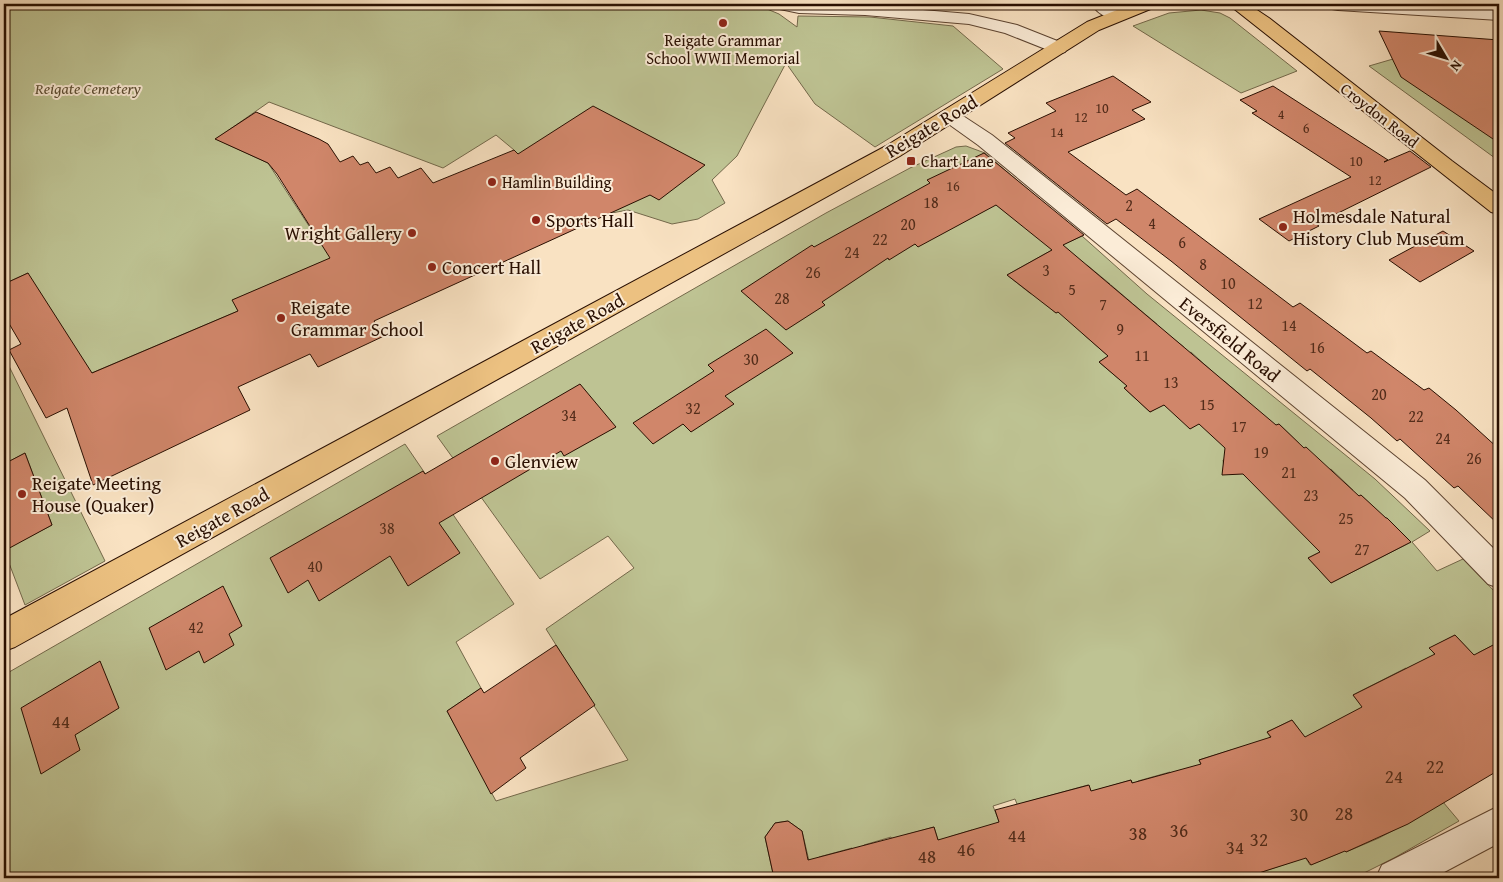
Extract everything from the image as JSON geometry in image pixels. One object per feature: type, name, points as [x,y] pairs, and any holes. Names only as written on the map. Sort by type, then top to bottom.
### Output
[{"type":"main road","name":"Reigate Road","points":[[4,636],[885,155],[1094,26],[1116,15],[1147,4]]},
{"type":"main road","name":"Croydon Road","points":[[1218,4],[1251,9],[1436,160],[1499,207]]},
{"type":"street","points":[[781,4],[799,8],[865,10],[970,19],[1011,29],[1058,48]]},
{"type":"street","points":[[1100,4],[1116,15]]},
{"type":"street","points":[[1338,5],[1499,15]]},
{"type":"street","name":"Eversfield Road","points":[[950,116],[985,140],[1415,489],[1499,574]]},
{"type":"street","points":[[1396,878],[1499,824]]},
{"type":"green space","name":"Reigate Cemetery","points":[[4,4],[755,4],[779,14],[797,27],[798,16],[870,17],[953,26],[1003,69],[875,147],[815,104],[786,63],[737,156],[712,180],[725,203],[698,219],[672,224],[628,210],[606,214],[544,183],[514,150],[496,135],[443,168],[269,102],[216,139],[268,163],[322,246],[369,226],[378,238],[233,300],[238,311],[61,386],[28,273],[4,284]]},
{"type":"green space","points":[[1201,10],[1220,13],[1230,18],[1297,71],[1241,93],[1133,26],[1169,13]]},
{"type":"green space","points":[[1393,59],[1499,67],[1499,161],[1369,66]]},
{"type":"green space","points":[[966,146],[985,153],[1052,210],[1052,250],[1007,275],[1031,294],[1085,265],[1062,245],[1082,236],[1147,294],[1375,479],[1430,531],[1412,542],[1437,571],[1463,559],[1499,596],[1499,642],[1478,653],[1499,676],[1499,682],[1455,635],[1430,648],[1435,655],[1414,667],[1499,763],[1499,776],[1406,668],[1353,695],[1459,821],[1394,858],[1354,878],[1243,878],[1295,861],[1231,750],[1199,760],[1210,781],[1184,790],[1230,878],[1222,878],[1170,772],[1138,781],[1183,878],[1177,878],[1131,780],[1100,789],[1140,878],[1129,878],[1088,785],[1023,803],[1053,878],[1047,878],[1015,799],[993,806],[1016,865],[1005,869],[1009,878],[999,878],[993,861],[984,864],[972,830],[949,837],[962,878],[950,878],[934,827],[905,835],[917,878],[904,878],[891,837],[864,845],[873,878],[861,878],[852,848],[819,857],[824,878],[813,878],[802,831],[788,821],[775,823],[765,837],[774,878],[4,878],[4,675],[405,444],[514,604],[456,642],[481,688],[447,711],[496,801],[628,760],[546,629],[634,568],[608,536],[540,579],[437,436],[826,213],[910,168],[956,147]],"holes":[[[1087,265],[1110,284],[1056,313],[1034,294]],[[1111,285],[1132,303],[1095,324],[1074,305]],[[1133,304],[1157,324],[1106,354],[1082,333]],[[1158,327],[1184,347],[1125,384],[1099,362]],[[1191,352],[1216,375],[1150,412],[1124,388]],[[1223,380],[1244,398],[1170,410]],[[1279,424],[1299,443],[1224,468],[1223,460],[1256,444],[1251,438]],[[1331,469],[1353,490],[1291,522],[1270,500]],[[1361,495],[1383,516],[1310,520]],[[1387,518],[1411,542],[1331,583],[1308,558]],[[1292,720],[1319,757],[1403,825],[1346,852],[1267,732]],[[1256,777],[1342,852],[1310,865]]]},
{"type":"green space","points":[[4,356],[105,561],[25,605],[4,550],[52,525],[25,453],[4,464]]},
{"type":"building","points":[[1379,31],[1499,40],[1499,143],[1401,77]]},
{"type":"building","points":[[1113,76],[1151,102],[1132,110],[1145,119],[1068,152],[1126,195],[1137,189],[1293,307],[1300,303],[1367,353],[1371,351],[1424,390],[1429,388],[1456,410],[1499,449],[1499,525],[1458,486],[1454,488],[1400,439],[1397,441],[1310,369],[1307,371],[1171,261],[1116,219],[1107,224],[1005,143],[1015,138],[1008,133],[1056,111],[1046,103]]},
{"type":"building","points":[[1273,86],[1388,160],[1384,162],[1410,151],[1431,167],[1316,224],[1319,226],[1289,241],[1259,219],[1351,177],[1252,113],[1257,111],[1240,100]]},
{"type":"building","points":[[593,106],[705,165],[659,200],[650,195],[374,321],[384,336],[318,367],[310,354],[238,387],[250,410],[93,485],[67,408],[46,418],[9,350],[21,344],[4,315],[4,284],[28,273],[92,373],[238,311],[232,300],[330,258],[277,174],[268,163],[215,139],[256,112],[328,144],[340,162],[353,156],[360,165],[368,162],[376,173],[390,167],[398,178],[421,168],[433,183],[514,150],[518,154]]},
{"type":"building","points":[[984,153],[1084,235],[1063,245],[1276,425],[1279,424],[1304,448],[1306,447],[1359,496],[1361,495],[1387,518],[1411,542],[1331,583],[1308,558],[1320,552],[1243,474],[1222,475],[1225,448],[1199,424],[1190,429],[1164,405],[1150,412],[1124,388],[1127,386],[1099,362],[1108,356],[1058,312],[1056,313],[1007,275],[1052,250],[996,205],[918,247],[915,244],[889,260],[888,258],[822,302],[825,305],[786,330],[741,291],[812,245],[814,247],[930,183],[927,180]]},
{"type":"building","points":[[1443,231],[1474,251],[1420,282],[1389,260]]},
{"type":"building","points":[[766,329],[793,353],[725,396],[734,404],[691,432],[683,424],[653,444],[633,423],[714,371],[708,365]]},
{"type":"building","points":[[580,384],[616,427],[564,456],[561,451],[439,523],[460,553],[408,586],[390,556],[319,601],[308,580],[288,593],[270,558],[423,471],[425,474]]},
{"type":"building","name":"Reigate Meeting House (Quaker)","points":[[25,453],[52,525],[4,551],[4,464]]},
{"type":"building","points":[[223,586],[242,626],[229,634],[234,645],[204,663],[199,651],[166,670],[149,628]]},
{"type":"building","points":[[1455,635],[1474,655],[1499,642],[1499,770],[1408,824],[1346,852],[1311,865],[1306,858],[1243,878],[774,878],[765,837],[775,823],[788,821],[802,831],[808,860],[934,827],[938,840],[999,822],[995,810],[1089,785],[1091,791],[1131,780],[1132,783],[1201,764],[1199,760],[1271,737],[1267,732],[1292,720],[1305,737],[1362,707],[1353,695],[1435,654],[1429,648]]},
{"type":"building","points":[[556,645],[595,705],[520,758],[526,768],[491,794],[447,711],[481,688],[484,693]]},
{"type":"building","points":[[100,661],[119,708],[75,735],[80,750],[41,774],[21,708]]},
{"type":"place","name":"Reigate Grammar School WWII Memorial","points":[[723,23]]},
{"type":"place","name":"Chart Lane","points":[[911,161]]},
{"type":"place","name":"Hamlin Building","points":[[492,182]]},
{"type":"place","name":"Sports Hall","points":[[536,220]]},
{"type":"place","name":"Holmesdale Natural History Club Museum","points":[[1283,227]]},
{"type":"place","name":"Wright Gallery","points":[[412,233]]},
{"type":"place","name":"Concert Hall","points":[[432,267]]},
{"type":"place","name":"Reigate Grammar School","points":[[281,318]]},
{"type":"place","name":"Glenview","points":[[495,461]]},
{"type":"place","name":"Reigate Meeting House (Quaker)","points":[[22,494]]}]
